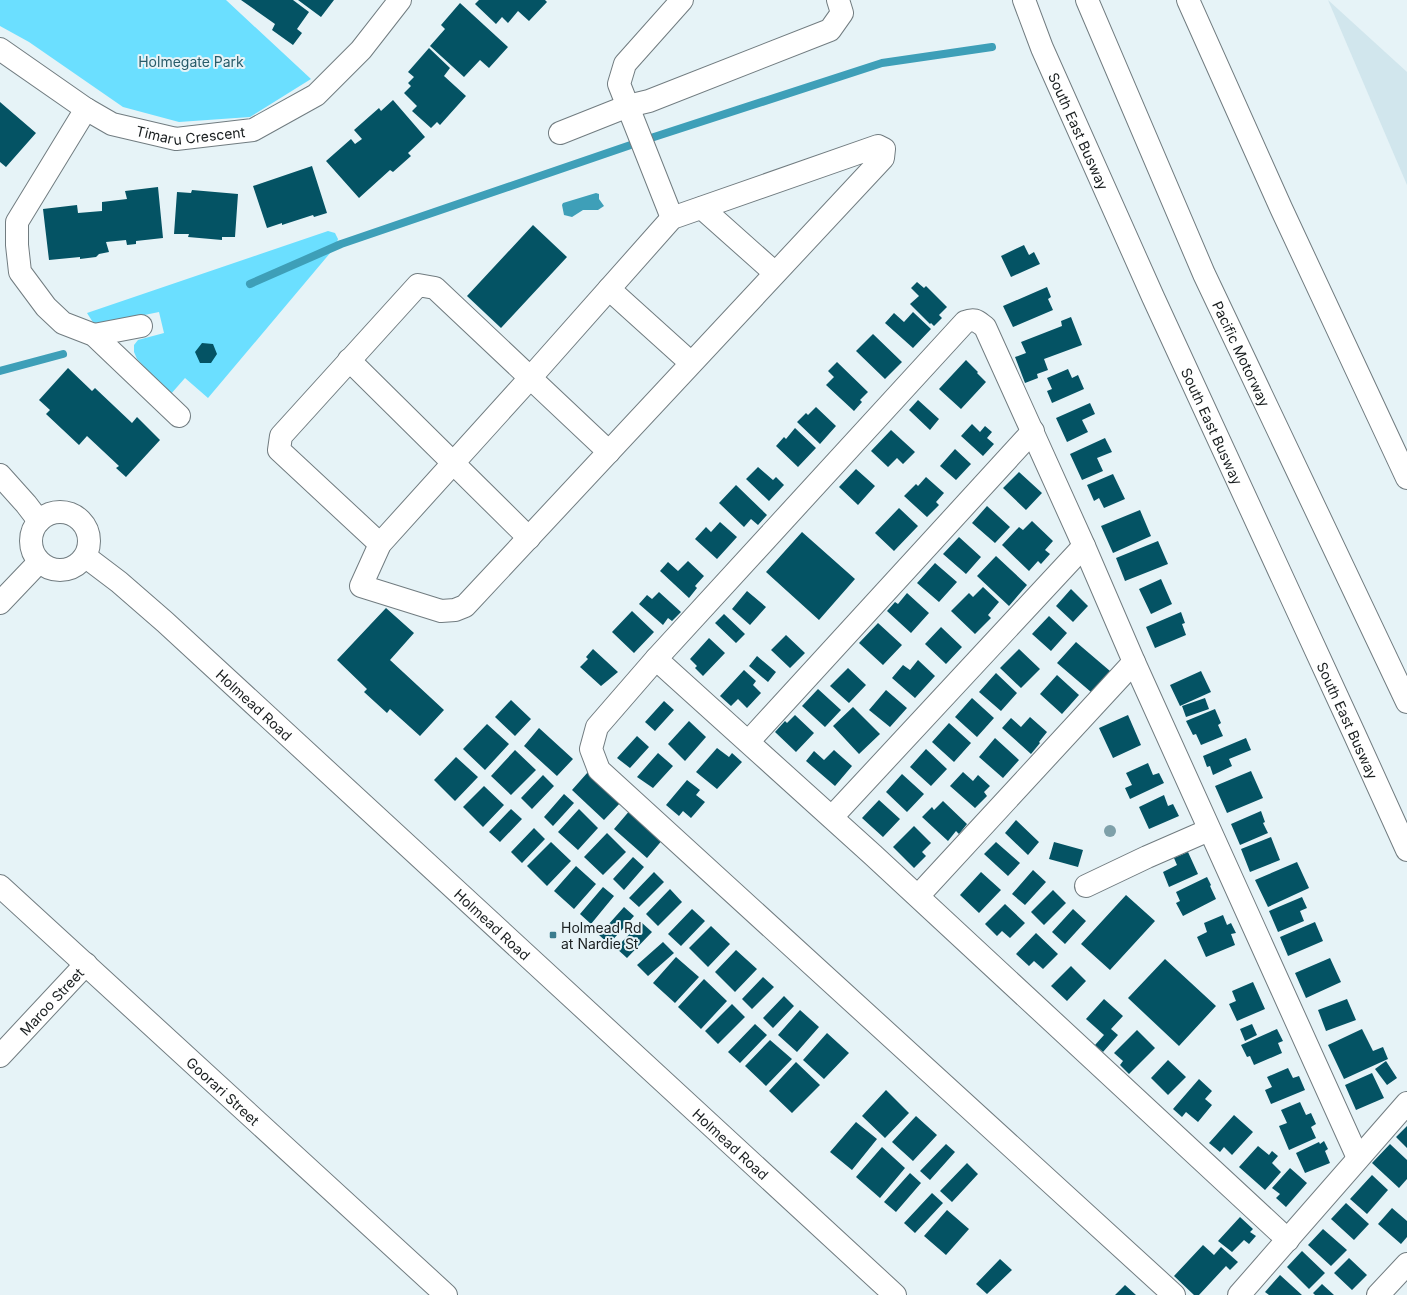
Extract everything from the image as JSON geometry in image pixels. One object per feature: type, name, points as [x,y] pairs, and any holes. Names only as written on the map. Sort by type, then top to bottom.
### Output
[{"type":"main road","name":"Timaru Crescent","points":[[0,49],[86,109],[112,124],[176,139],[253,130],[316,95],[361,50],[400,0]]},
{"type":"main road","points":[[672,218],[619,84],[625,64],[682,0]]},
{"type":"main road","points":[[560,133],[628,106],[649,101],[830,30],[842,12],[838,0]]},
{"type":"main road","name":"South East Busway","points":[[1024,0],[1042,48],[1152,297],[1407,850]]},
{"type":"main road","name":"Pacific Motorway","points":[[1087,0],[1204,274],[1407,702]]},
{"type":"main road","points":[[1188,0],[1281,208],[1407,478]]},
{"type":"main road","points":[[86,109],[17,222],[16,245],[20,272],[46,307],[62,323],[94,335],[179,416]]},
{"type":"main road","points":[[878,146],[884,149],[883,158],[465,606],[455,610],[441,611],[361,586],[380,544],[672,218],[878,146]]},
{"type":"main road","points":[[702,208],[775,273]]},
{"type":"main road","points":[[380,544],[279,450],[281,436],[418,285],[435,288],[609,452]]},
{"type":"main road","points":[[609,289],[691,363]]},
{"type":"main road","points":[[1174,1295],[599,770],[591,749],[596,727],[656,659],[965,322],[971,320],[977,321],[985,327],[1033,431],[1209,830],[1358,1158]]},
{"type":"main road","points":[[94,335],[141,326]]},
{"type":"main road","points":[[349,360],[530,538]]},
{"type":"main road","points":[[749,741],[1033,431]]},
{"type":"main road","points":[[0,475],[39,521]]},
{"type":"main road","points":[[55,512],[65,512],[74,515],[82,521],[90,538],[86,557],[80,564],[64,571],[47,568],[39,562],[34,555],[31,546],[33,528],[39,521],[46,515],[55,512]]},
{"type":"main road","points":[[832,817],[1084,546]]},
{"type":"main road","name":"Holmead Road","points":[[86,557],[119,582],[165,622],[896,1295]]},
{"type":"main road","points":[[0,603],[39,562]]},
{"type":"main road","points":[[656,659],[749,741],[918,896],[1288,1240]]},
{"type":"main road","points":[[918,896],[1134,662]]},
{"type":"main road","points":[[1086,886],[1209,830]]},
{"type":"main road","name":"Goorari Street","points":[[0,886],[446,1295]]},
{"type":"main road","name":"Maroo Street","points":[[0,1056],[86,964]]},
{"type":"main road","points":[[1239,1295],[1407,1103]]},
{"type":"main road","points":[[1378,1295],[1407,1264]]},
{"type":"shaded area","points":[[1328,0],[1407,72],[1407,185]]},
{"type":"shaded area","points":[[596,193],[599,194],[599,199],[604,206],[598,210],[583,210],[572,217],[564,215],[563,203]]},
{"type":"green space","name":"Holmegate Park","points":[[0,0],[226,0],[311,79],[250,117],[179,122],[123,107],[29,42],[0,26]]},
{"type":"green space","points":[[328,231],[335,233],[338,239],[336,246],[208,398],[185,378],[170,395],[137,359],[134,352],[134,345],[138,340],[164,333],[159,312],[101,324],[94,324],[87,313]]},
{"type":"building","points":[[241,0],[293,0],[309,12],[297,29],[302,33],[293,45],[272,30],[275,24]]},
{"type":"building","points":[[298,0],[334,0],[321,17]]},
{"type":"building","points":[[479,0],[545,0],[547,2],[529,21],[518,11],[508,23],[502,17],[496,24],[475,4]]},
{"type":"building","points":[[460,3],[508,47],[489,68],[480,60],[464,77],[430,46],[445,29],[441,25]]},
{"type":"building","points":[[429,48],[450,68],[444,76],[466,96],[440,125],[437,122],[431,128],[412,111],[417,106],[404,93],[411,86],[408,83],[414,77],[408,72]]},
{"type":"building","points":[[393,100],[425,137],[408,153],[411,156],[393,172],[390,170],[359,198],[326,161],[351,139],[355,144],[362,139],[354,130],[379,108],[381,111]]},
{"type":"building","points":[[0,102],[36,133],[6,167],[0,162]]},
{"type":"building","points":[[312,166],[327,213],[314,217],[313,215],[267,228],[253,186]]},
{"type":"building","points":[[158,187],[163,238],[136,241],[136,244],[127,245],[126,240],[106,242],[109,252],[99,254],[96,257],[49,260],[43,209],[77,205],[78,213],[102,211],[102,202],[127,199],[125,191]]},
{"type":"building","points":[[192,190],[238,194],[235,237],[222,237],[222,240],[188,237],[189,234],[174,234],[177,192],[191,193]]},
{"type":"building","points":[[533,225],[567,257],[501,328],[467,296]]},
{"type":"building","points":[[1024,245],[1029,255],[1034,252],[1040,264],[1011,277],[1001,256]]},
{"type":"building","points":[[917,282],[924,288],[926,286],[947,307],[939,315],[942,318],[934,326],[931,323],[930,324],[910,304],[919,296],[911,288]]},
{"type":"building","points":[[1047,287],[1051,297],[1048,299],[1053,310],[1013,327],[1003,306]]},
{"type":"building","points":[[913,312],[931,329],[913,348],[885,323],[894,313],[904,322]]},
{"type":"building","points":[[1071,317],[1082,345],[1044,359],[1048,370],[1037,374],[1038,378],[1025,383],[1015,357],[1026,353],[1021,342],[1062,326],[1061,321]]},
{"type":"building","points":[[873,334],[902,362],[885,379],[856,351]]},
{"type":"building","points":[[202,343],[213,344],[217,354],[211,363],[200,363],[195,352]]},
{"type":"building","points":[[966,360],[986,382],[961,409],[939,389]]},
{"type":"building","points":[[837,362],[868,392],[860,400],[862,402],[854,411],[826,385],[834,377],[828,371]]},
{"type":"building","points":[[68,368],[92,391],[95,388],[132,423],[137,417],[160,440],[126,477],[116,468],[119,466],[87,436],[79,445],[46,414],[50,410],[39,400]]},
{"type":"building","points":[[1068,369],[1072,378],[1078,375],[1084,389],[1052,403],[1047,391],[1052,389],[1047,378]]},
{"type":"building","points":[[918,400],[939,419],[930,430],[909,410]]},
{"type":"building","points":[[1090,403],[1095,414],[1082,420],[1088,432],[1067,442],[1056,418]]},
{"type":"building","points":[[816,407],[836,426],[820,444],[797,422],[806,413],[808,415]]},
{"type":"building","points":[[972,424],[980,432],[985,426],[992,432],[987,438],[994,444],[983,456],[961,436]]},
{"type":"building","points":[[795,428],[816,448],[798,467],[776,446],[784,437],[786,439]]},
{"type":"building","points":[[891,430],[915,452],[903,464],[897,458],[888,467],[871,451]]},
{"type":"building","points":[[1105,438],[1112,452],[1097,458],[1103,471],[1082,480],[1070,454]]},
{"type":"building","points":[[955,449],[971,464],[956,480],[940,466]]},
{"type":"building","points":[[758,467],[773,480],[776,477],[784,485],[769,501],[746,479]]},
{"type":"building","points":[[856,469],[875,486],[858,505],[839,487]]},
{"type":"building","points":[[1019,472],[1042,493],[1026,510],[1003,488]]},
{"type":"building","points":[[1113,474],[1125,499],[1104,508],[1099,498],[1094,501],[1087,485]]},
{"type":"building","points":[[926,477],[944,493],[936,502],[939,505],[927,517],[904,496],[916,484],[918,486]]},
{"type":"building","points":[[736,485],[767,515],[758,525],[751,519],[744,527],[719,503]]},
{"type":"building","points":[[987,506],[1010,527],[995,543],[972,523]]},
{"type":"building","points":[[899,508],[918,526],[894,551],[875,533]]},
{"type":"building","points":[[1140,510],[1151,536],[1113,553],[1101,526]]},
{"type":"building","points":[[1032,521],[1053,541],[1045,550],[1050,554],[1041,564],[1038,561],[1029,571],[1002,545],[1019,527],[1023,530]]},
{"type":"building","points":[[720,522],[737,537],[717,559],[695,539],[706,527],[711,532]]},
{"type":"building","points":[[802,532],[855,579],[819,620],[766,572]]},
{"type":"building","points":[[959,537],[981,557],[966,574],[943,554]]},
{"type":"building","points":[[1158,541],[1168,564],[1125,581],[1116,558]]},
{"type":"building","points":[[996,556],[1027,585],[1009,606],[977,576]]},
{"type":"building","points":[[688,561],[704,576],[695,586],[697,588],[689,598],[660,571],[668,562],[678,571]]},
{"type":"building","points":[[935,563],[957,582],[939,602],[917,583]]},
{"type":"building","points":[[1161,579],[1172,604],[1151,614],[1139,589]]},
{"type":"building","points":[[983,587],[999,602],[988,615],[991,618],[975,634],[951,611],[969,593],[973,597]]},
{"type":"building","points":[[1071,589],[1088,606],[1073,622],[1056,606]]},
{"type":"building","points":[[747,591],[766,607],[750,625],[732,609]]},
{"type":"building","points":[[659,592],[681,612],[672,621],[668,618],[663,625],[639,604],[647,595],[652,599]]},
{"type":"building","points":[[907,593],[929,613],[911,633],[887,611],[895,602],[898,604]]},
{"type":"building","points":[[386,608],[414,633],[390,660],[444,710],[420,736],[390,709],[387,713],[364,692],[367,689],[337,660]]},
{"type":"building","points":[[632,611],[654,632],[634,653],[612,632]]},
{"type":"building","points":[[1181,612],[1185,623],[1182,624],[1186,635],[1155,648],[1146,627]]},
{"type":"building","points":[[724,614],[745,634],[736,643],[715,623]]},
{"type":"building","points":[[1049,616],[1067,633],[1051,651],[1032,634]]},
{"type":"building","points":[[878,623],[902,645],[883,665],[859,643]]},
{"type":"building","points":[[941,627],[962,647],[946,664],[925,644]]},
{"type":"building","points":[[786,635],[805,653],[790,668],[771,650]]},
{"type":"building","points":[[709,638],[725,653],[703,676],[695,668],[697,666],[690,659]]},
{"type":"building","points":[[1076,642],[1110,671],[1091,692],[1057,663]]},
{"type":"building","points":[[593,649],[618,672],[601,686],[580,667],[588,659],[586,657]]},
{"type":"building","points":[[1019,649],[1040,669],[1021,688],[1000,668]]},
{"type":"building","points":[[757,656],[776,672],[768,682],[749,666]]},
{"type":"building","points":[[918,660],[935,676],[915,698],[892,678],[903,665],[910,670]]},
{"type":"building","points":[[848,668],[866,685],[849,703],[830,686]]},
{"type":"building","points":[[744,670],[756,681],[753,685],[761,693],[747,708],[738,699],[731,706],[720,696]]},
{"type":"building","points":[[1201,671],[1211,692],[1180,706],[1170,685]]},
{"type":"building","points":[[996,673],[1017,693],[1001,711],[979,692]]},
{"type":"building","points":[[1057,675],[1079,695],[1062,714],[1040,694]]},
{"type":"building","points":[[818,689],[841,710],[825,727],[802,706]]},
{"type":"building","points":[[886,690],[907,708],[890,727],[869,710]]},
{"type":"building","points":[[972,698],[994,718],[977,737],[955,717]]},
{"type":"building","points":[[1205,698],[1209,709],[1186,717],[1182,706]]},
{"type":"building","points":[[511,700],[531,719],[515,736],[495,717]]},
{"type":"building","points":[[664,701],[674,710],[655,731],[645,722]]},
{"type":"building","points":[[853,707],[880,734],[859,754],[833,726]]},
{"type":"building","points":[[1215,709],[1221,723],[1218,725],[1223,736],[1201,745],[1196,734],[1193,735],[1186,721]]},
{"type":"building","points":[[795,715],[814,733],[796,752],[775,732],[785,721],[787,723]]},
{"type":"building","points":[[1128,715],[1141,745],[1113,758],[1099,728]]},
{"type":"building","points":[[1030,717],[1047,732],[1031,754],[1002,728],[1011,718],[1021,727]]},
{"type":"building","points":[[689,721],[706,737],[685,761],[668,744]]},
{"type":"building","points":[[949,723],[971,743],[954,762],[932,742]]},
{"type":"building","points":[[487,724],[509,744],[485,770],[463,749]]},
{"type":"building","points":[[539,728],[573,759],[557,776],[524,746]]},
{"type":"building","points":[[637,736],[649,747],[630,768],[617,758]]},
{"type":"building","points":[[995,738],[1019,760],[1003,778],[979,757]]},
{"type":"building","points":[[1246,738],[1251,750],[1229,759],[1232,766],[1213,775],[1210,766],[1207,767],[1203,756]]},
{"type":"building","points":[[717,748],[729,757],[732,753],[742,762],[717,789],[696,772]]},
{"type":"building","points":[[926,749],[947,769],[931,786],[910,767]]},
{"type":"building","points":[[515,750],[536,770],[511,795],[491,776]]},
{"type":"building","points":[[834,750],[852,766],[835,786],[806,761],[814,751],[824,760]]},
{"type":"building","points":[[658,753],[673,766],[653,788],[637,777]]},
{"type":"building","points":[[456,757],[478,777],[455,801],[434,780]]},
{"type":"building","points":[[1148,763],[1153,775],[1159,773],[1164,783],[1130,799],[1125,788],[1132,785],[1126,773]]},
{"type":"building","points":[[1251,771],[1263,798],[1227,813],[1215,786]]},
{"type":"building","points":[[588,772],[621,802],[604,820],[572,790]]},
{"type":"building","points":[[963,772],[973,781],[978,775],[990,786],[984,792],[987,796],[975,808],[950,786]]},
{"type":"building","points":[[902,774],[924,794],[907,812],[886,792]]},
{"type":"building","points":[[543,775],[554,786],[532,809],[521,798]]},
{"type":"building","points":[[687,780],[700,790],[696,795],[705,802],[691,818],[683,811],[679,816],[666,805]]},
{"type":"building","points":[[484,786],[504,805],[483,827],[463,807]]},
{"type":"building","points":[[564,794],[574,803],[553,826],[544,817]]},
{"type":"building","points":[[1164,795],[1168,806],[1173,804],[1179,816],[1149,829],[1139,807]]},
{"type":"building","points":[[879,800],[900,819],[883,837],[862,818]]},
{"type":"building","points":[[943,801],[967,824],[959,834],[956,831],[948,841],[922,817],[932,807],[934,810]]},
{"type":"building","points":[[511,809],[522,819],[500,842],[489,832]]},
{"type":"building","points":[[579,809],[598,828],[578,850],[558,832]]},
{"type":"building","points":[[631,809],[664,838],[647,858],[614,829]]},
{"type":"building","points":[[1261,811],[1265,822],[1263,823],[1268,833],[1240,845],[1231,824]]},
{"type":"building","points":[[1016,820],[1039,842],[1028,855],[1005,833]]},
{"type":"building","points":[[914,826],[931,843],[922,852],[926,856],[914,868],[893,847]]},
{"type":"building","points":[[534,828],[545,839],[522,863],[511,852]]},
{"type":"building","points":[[607,833],[626,852],[603,875],[584,857]]},
{"type":"building","points":[[1271,837],[1280,860],[1250,872],[1241,849]]},
{"type":"building","points":[[551,842],[571,861],[547,886],[527,866]]},
{"type":"building","points":[[996,842],[1020,863],[1008,876],[984,854]]},
{"type":"building","points":[[1054,842],[1083,850],[1078,867],[1049,859]]},
{"type":"building","points":[[1188,852],[1198,874],[1169,887],[1163,872],[1177,865],[1174,858]]},
{"type":"building","points":[[633,857],[644,867],[624,890],[613,879]]},
{"type":"building","points":[[1297,862],[1309,888],[1268,907],[1255,880]]},
{"type":"building","points":[[576,866],[596,884],[574,909],[554,891]]},
{"type":"building","points":[[1033,870],[1046,882],[1025,905],[1012,894]]},
{"type":"building","points":[[654,872],[664,882],[639,907],[629,898]]},
{"type":"building","points":[[981,872],[1001,890],[979,913],[960,895]]},
{"type":"building","points":[[1207,877],[1216,899],[1183,916],[1176,903],[1180,901],[1176,892]]},
{"type":"building","points":[[603,887],[614,896],[591,924],[580,914]]},
{"type":"building","points":[[670,889],[682,902],[658,926],[646,914]]},
{"type":"building","points":[[1053,890],[1066,903],[1044,925],[1031,912]]},
{"type":"building","points":[[1126,895],[1155,921],[1110,970],[1081,944]]},
{"type":"building","points":[[1302,897],[1307,908],[1300,911],[1304,921],[1278,932],[1269,911]]},
{"type":"building","points":[[1005,904],[1025,923],[1010,938],[1002,931],[997,936],[985,924]]},
{"type":"building","points":[[624,907],[634,916],[609,944],[599,935]]},
{"type":"building","points":[[692,909],[705,921],[681,946],[668,934]]},
{"type":"building","points":[[1073,909],[1086,921],[1065,944],[1052,932]]},
{"type":"building","points":[[1223,915],[1227,925],[1231,923],[1236,933],[1231,934],[1235,945],[1206,957],[1197,937],[1207,932],[1204,923]]},
{"type":"building","points":[[641,922],[652,932],[627,958],[616,948]]},
{"type":"building","points":[[1315,922],[1323,941],[1288,956],[1280,937]]},
{"type":"building","points":[[711,926],[730,944],[708,967],[689,948]]},
{"type":"building","points":[[1036,933],[1058,954],[1043,969],[1034,961],[1029,966],[1016,954]]},
{"type":"building","points":[[663,942],[674,953],[648,976],[637,965]]},
{"type":"building","points":[[736,950],[757,969],[735,992],[715,972]]},
{"type":"building","points":[[676,957],[699,977],[675,1003],[653,983]]},
{"type":"building","points":[[1330,958],[1341,982],[1306,998],[1295,973]]},
{"type":"building","points":[[1165,959],[1216,1006],[1179,1046],[1128,998]]},
{"type":"building","points":[[1071,966],[1086,981],[1067,1001],[1051,986]]},
{"type":"building","points":[[763,977],[774,987],[752,1009],[742,999]]},
{"type":"building","points":[[704,979],[727,1001],[701,1029],[678,1007]]},
{"type":"building","points":[[1253,982],[1265,1009],[1237,1021],[1229,1004],[1236,1001],[1232,991]]},
{"type":"building","points":[[784,996],[794,1006],[773,1028],[763,1018]]},
{"type":"building","points":[[1104,999],[1123,1016],[1111,1029],[1118,1035],[1103,1052],[1095,1045],[1104,1035],[1086,1019]]},
{"type":"building","points":[[1347,999],[1356,1020],[1326,1031],[1318,1010]]},
{"type":"building","points":[[732,1004],[745,1017],[718,1044],[705,1031]]},
{"type":"building","points":[[800,1010],[819,1027],[797,1052],[778,1035]]},
{"type":"building","points":[[755,1024],[767,1035],[740,1063],[728,1052]]},
{"type":"building","points":[[1252,1024],[1257,1035],[1245,1041],[1240,1029]]},
{"type":"building","points":[[1277,1029],[1283,1041],[1278,1043],[1282,1053],[1254,1065],[1250,1056],[1247,1057],[1241,1045]]},
{"type":"building","points":[[1362,1029],[1373,1051],[1383,1047],[1388,1059],[1344,1079],[1328,1045]]},
{"type":"building","points":[[1137,1030],[1155,1048],[1129,1074],[1120,1065],[1123,1061],[1114,1053]]},
{"type":"building","points":[[827,1033],[849,1053],[824,1079],[803,1060]]},
{"type":"building","points":[[770,1040],[792,1059],[766,1086],[745,1066]]},
{"type":"building","points":[[1168,1060],[1186,1077],[1168,1095],[1151,1078]]},
{"type":"building","points":[[1386,1061],[1397,1078],[1387,1085],[1375,1069]]},
{"type":"building","points":[[796,1062],[820,1085],[792,1113],[769,1091]]},
{"type":"building","points":[[1288,1068],[1293,1078],[1299,1076],[1305,1090],[1271,1104],[1265,1090],[1272,1087],[1267,1077]]},
{"type":"building","points":[[1372,1073],[1384,1098],[1356,1110],[1345,1085]]},
{"type":"building","points":[[1199,1079],[1212,1091],[1205,1099],[1212,1105],[1198,1122],[1186,1112],[1182,1117],[1173,1109]]},
{"type":"building","points":[[886,1090],[909,1113],[885,1138],[862,1116]]},
{"type":"building","points":[[1300,1102],[1306,1115],[1311,1113],[1316,1124],[1311,1127],[1316,1138],[1289,1150],[1279,1126],[1287,1123],[1281,1110]]},
{"type":"building","points":[[1234,1115],[1253,1132],[1232,1155],[1224,1147],[1220,1152],[1209,1143]]},
{"type":"building","points":[[916,1116],[937,1135],[913,1161],[892,1142]]},
{"type":"building","points":[[856,1122],[877,1139],[852,1170],[830,1152]]},
{"type":"building","points":[[1407,1126],[1407,1148],[1396,1137]]},
{"type":"building","points":[[1324,1141],[1328,1149],[1325,1151],[1330,1163],[1305,1173],[1296,1153]]},
{"type":"building","points":[[946,1144],[955,1152],[930,1180],[920,1171]]},
{"type":"building","points":[[1390,1144],[1407,1160],[1407,1179],[1399,1188],[1372,1163]]},
{"type":"building","points":[[1258,1146],[1269,1155],[1272,1151],[1278,1156],[1272,1163],[1281,1172],[1265,1190],[1239,1167]]},
{"type":"building","points":[[882,1147],[905,1168],[880,1198],[856,1177]]},
{"type":"building","points":[[967,1163],[978,1174],[952,1202],[940,1191]]},
{"type":"building","points":[[1290,1168],[1307,1183],[1286,1207],[1276,1198],[1280,1194],[1272,1188]]},
{"type":"building","points":[[910,1173],[921,1183],[896,1212],[884,1202]]},
{"type":"building","points":[[1372,1175],[1388,1190],[1367,1214],[1350,1199]]},
{"type":"building","points":[[932,1193],[943,1203],[915,1233],[904,1223]]},
{"type":"building","points":[[1346,1203],[1369,1224],[1354,1240],[1331,1219]]},
{"type":"building","points":[[1392,1208],[1407,1221],[1407,1237],[1401,1244],[1378,1224]]},
{"type":"building","points":[[947,1210],[969,1229],[946,1255],[924,1236]]},
{"type":"building","points":[[1240,1217],[1253,1229],[1250,1232],[1256,1236],[1249,1244],[1244,1240],[1232,1252],[1218,1241]]},
{"type":"building","points":[[1323,1229],[1347,1250],[1331,1266],[1308,1245]]},
{"type":"building","points":[[1203,1245],[1214,1255],[1221,1247],[1238,1262],[1230,1270],[1226,1266],[1199,1295],[1194,1295],[1174,1276]]},
{"type":"building","points":[[1302,1251],[1325,1273],[1309,1289],[1287,1267]]},
{"type":"building","points":[[1349,1258],[1367,1275],[1352,1290],[1334,1273]]},
{"type":"building","points":[[1000,1259],[1012,1270],[987,1294],[976,1284]]},
{"type":"building","points":[[1280,1275],[1302,1295],[1269,1295],[1265,1292]]},
{"type":"building","points":[[1322,1284],[1334,1295],[1315,1295],[1313,1293]]},
{"type":"building","points":[[1125,1285],[1136,1295],[1115,1295]]},
{"type":"waterway","points":[[250,284],[341,244],[654,137],[882,63],[992,47]]},
{"type":"waterway","points":[[0,371],[63,354]]},
{"type":"place","name":"Holmead Rd at Nardie St","points":[[553,935]]}]
